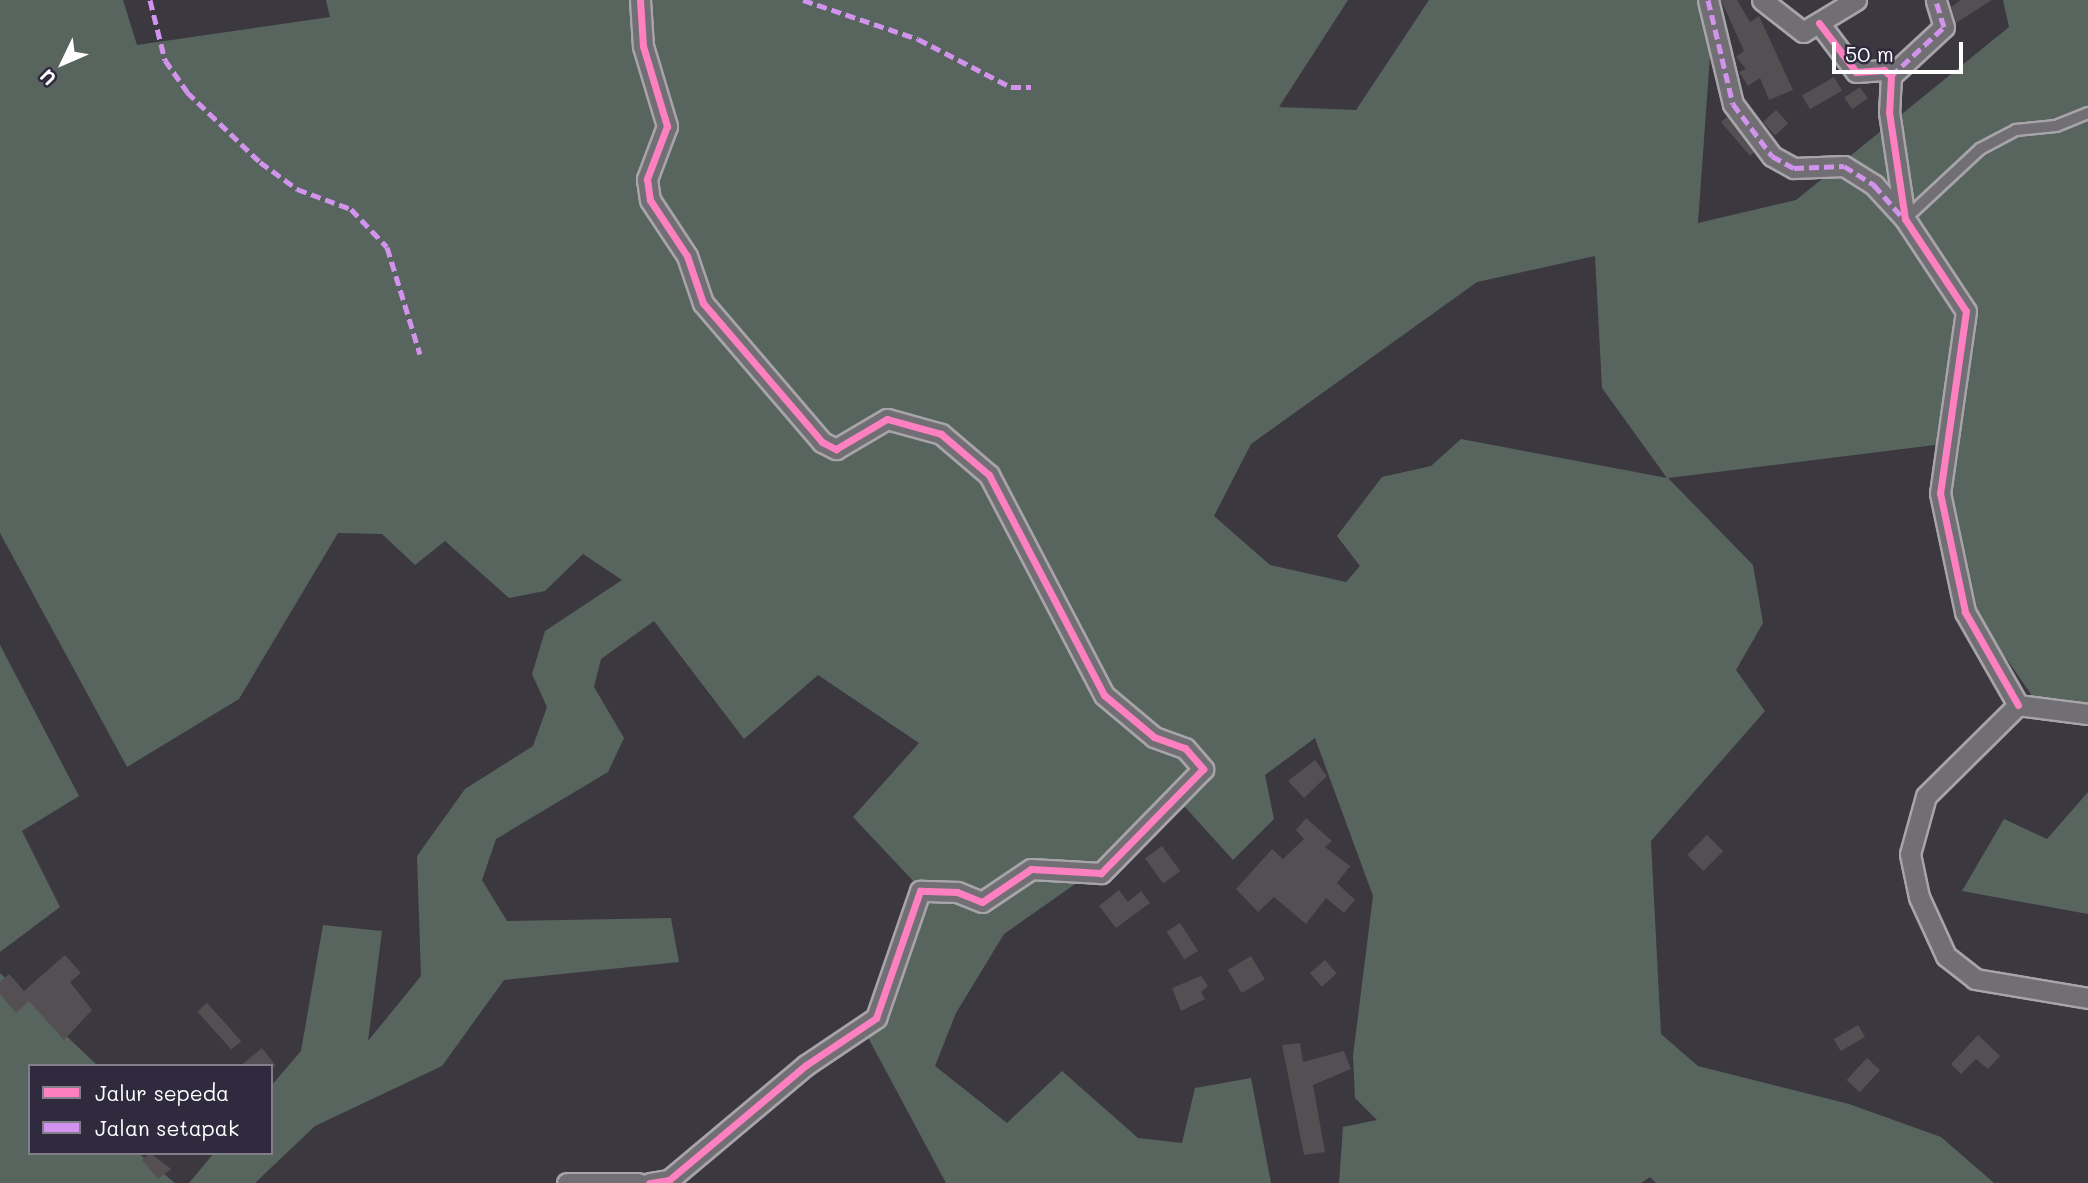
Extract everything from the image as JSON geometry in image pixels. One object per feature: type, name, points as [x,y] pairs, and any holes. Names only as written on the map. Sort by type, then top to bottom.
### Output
[{"type":"street","points":[[640,0],[643,46],[667,126],[647,179],[650,200],[687,256],[703,303],[822,442],[836,449],[859,441],[887,419],[941,434],[989,475],[1104,695],[1154,737],[1185,748],[1203,769],[1101,873],[1031,869],[982,902],[957,892],[920,891],[876,1018],[806,1065],[669,1180],[649,1183]]},
{"type":"street","points":[[1708,0],[1733,104],[1772,156],[1794,168],[1844,166],[1874,185],[1905,219],[1966,311],[1940,494],[1965,612],[2018,705]]},
{"type":"street","points":[[1762,0],[1803,32],[1856,0]]},
{"type":"street","points":[[1905,219],[1889,113],[1891,76],[1944,27],[1936,0]]},
{"type":"street","points":[[1819,23],[1856,72],[1884,70],[1891,76]]},
{"type":"street","points":[[2018,705],[2088,714]]},
{"type":"street","points":[[2018,705],[1926,796],[1914,828],[1913,875],[1946,956],[1975,979],[2088,998]]},
{"type":"street","points":[[566,1183],[638,1183]]},
{"type":"lane","points":[[1905,219],[1980,149],[2016,130],[2056,126],[2088,113]]},
{"type":"shaded area","points":[[0,0],[123,0],[137,45],[330,17],[326,0],[1348,0],[1279,107],[1356,110],[1429,0],[1714,0],[1698,223],[1796,200],[2009,27],[2003,0],[2088,0],[2088,712],[2042,710],[1972,609],[1943,444],[1668,478],[1753,565],[1763,623],[1736,670],[1765,711],[1651,841],[1661,1034],[1698,1066],[1849,1104],[1941,1137],[1994,1183],[1656,1183],[1650,1177],[1641,1183],[1339,1183],[1343,1127],[1377,1120],[1355,1098],[1353,1056],[1373,896],[1315,738],[1265,775],[1274,819],[1233,860],[1185,807],[1004,934],[956,1013],[935,1066],[1007,1123],[1062,1071],[1138,1138],[1182,1143],[1195,1088],[1251,1078],[1271,1183],[946,1183],[864,1030],[916,884],[853,817],[919,743],[818,675],[744,739],[654,621],[601,659],[594,687],[624,738],[608,772],[496,839],[482,880],[507,921],[671,918],[679,962],[504,980],[442,1066],[315,1126],[255,1183],[189,1183],[212,1155],[273,1155],[273,1084],[301,1051],[323,925],[382,931],[368,1041],[421,976],[417,856],[465,789],[533,746],[547,707],[532,674],[545,631],[622,580],[583,554],[545,591],[509,598],[445,541],[415,565],[382,534],[338,533],[239,699],[127,767],[0,533]],"holes":[[[1595,256],[1602,388],[1667,478],[1461,439],[1431,466],[1382,477],[1337,536],[1360,566],[1346,582],[1270,565],[1214,516],[1251,444],[1477,282]]]},
{"type":"shaded area","points":[[0,645],[79,796],[22,831],[60,907],[0,952]]},
{"type":"shaded area","points":[[2088,792],[2088,914],[1962,891],[2004,819],[2047,839]]},
{"type":"shaded area","points":[[0,973],[96,1064],[28,1064],[28,1155],[140,1155],[175,1183],[0,1183]]},
{"type":"building","points":[[1721,0],[1737,0],[1750,22],[1759,16],[1793,90],[1769,100],[1760,78],[1748,86],[1739,72],[1746,69],[1736,57],[1744,51]]},
{"type":"building","points":[[1961,0],[1992,0],[1956,23],[1951,7]]},
{"type":"building","points":[[1834,77],[1842,91],[1810,109],[1802,96]]},
{"type":"building","points":[[1860,87],[1868,99],[1852,109],[1844,98]]},
{"type":"building","points":[[1776,110],[1788,123],[1775,135],[1763,122]]},
{"type":"building","points":[[1727,117],[1754,152],[1750,156],[1721,122]]},
{"type":"building","points":[[1315,760],[1327,776],[1304,798],[1288,781]]},
{"type":"building","points":[[1306,818],[1332,841],[1325,847],[1350,866],[1337,883],[1355,900],[1344,913],[1326,898],[1306,924],[1274,897],[1258,912],[1236,889],[1272,849],[1283,859],[1304,839],[1296,830]]},
{"type":"building","points":[[1707,835],[1723,851],[1703,871],[1687,855]]},
{"type":"building","points":[[1162,846],[1180,871],[1163,883],[1145,858]]},
{"type":"building","points":[[1119,890],[1128,902],[1141,891],[1150,903],[1116,928],[1099,906]]},
{"type":"building","points":[[1180,923],[1198,951],[1185,959],[1167,932]]},
{"type":"building","points":[[65,955],[81,973],[70,982],[92,1010],[64,1040],[29,1001],[16,1013],[0,994],[0,982],[9,974],[24,991]]},
{"type":"building","points":[[1251,956],[1265,979],[1242,993],[1228,970]]},
{"type":"building","points":[[1325,960],[1337,974],[1322,987],[1310,973]]},
{"type":"building","points":[[1201,976],[1208,986],[1201,992],[1205,999],[1181,1011],[1172,988]]},
{"type":"building","points":[[207,1003],[241,1041],[231,1050],[197,1012]]},
{"type":"building","points":[[1858,1025],[1865,1037],[1841,1051],[1834,1039]]},
{"type":"building","points":[[1978,1035],[2000,1056],[1988,1069],[1976,1059],[1961,1074],[1951,1064]]},
{"type":"building","points":[[1300,1043],[1303,1062],[1344,1051],[1351,1069],[1313,1085],[1325,1152],[1304,1155],[1282,1045]]},
{"type":"building","points":[[262,1048],[276,1066],[273,1064],[242,1064]]},
{"type":"building","points":[[1867,1058],[1880,1070],[1860,1092],[1847,1080]]},
{"type":"building","points":[[153,1155],[171,1169],[158,1179],[142,1160]]},
{"type":"marked path","points":[[150,0],[165,60],[187,92],[260,162],[297,189],[351,209],[387,247],[420,354]]},
{"type":"marked path","points":[[803,0],[918,39],[1011,87],[1031,87]]},
{"type":"marked path","points":[[1708,0],[1733,104],[1772,156],[1794,168],[1844,166],[1874,185],[1902,217]]},
{"type":"marked path","points":[[1891,76],[1944,27],[1936,0]]},
{"type":"cycle path","points":[[640,0],[643,46],[667,126],[647,179],[650,200],[687,256],[703,303],[822,442],[836,449],[887,419],[941,434],[989,475],[1104,695],[1154,737],[1185,748],[1203,769],[1101,873],[1031,869],[982,902],[957,892],[920,891],[876,1018],[806,1065],[669,1180],[649,1183]]},
{"type":"cycle path","points":[[1819,23],[1856,72],[1884,70],[1891,76],[1889,112],[1905,219],[1966,311],[1940,493],[1965,612],[2018,705]]}]
